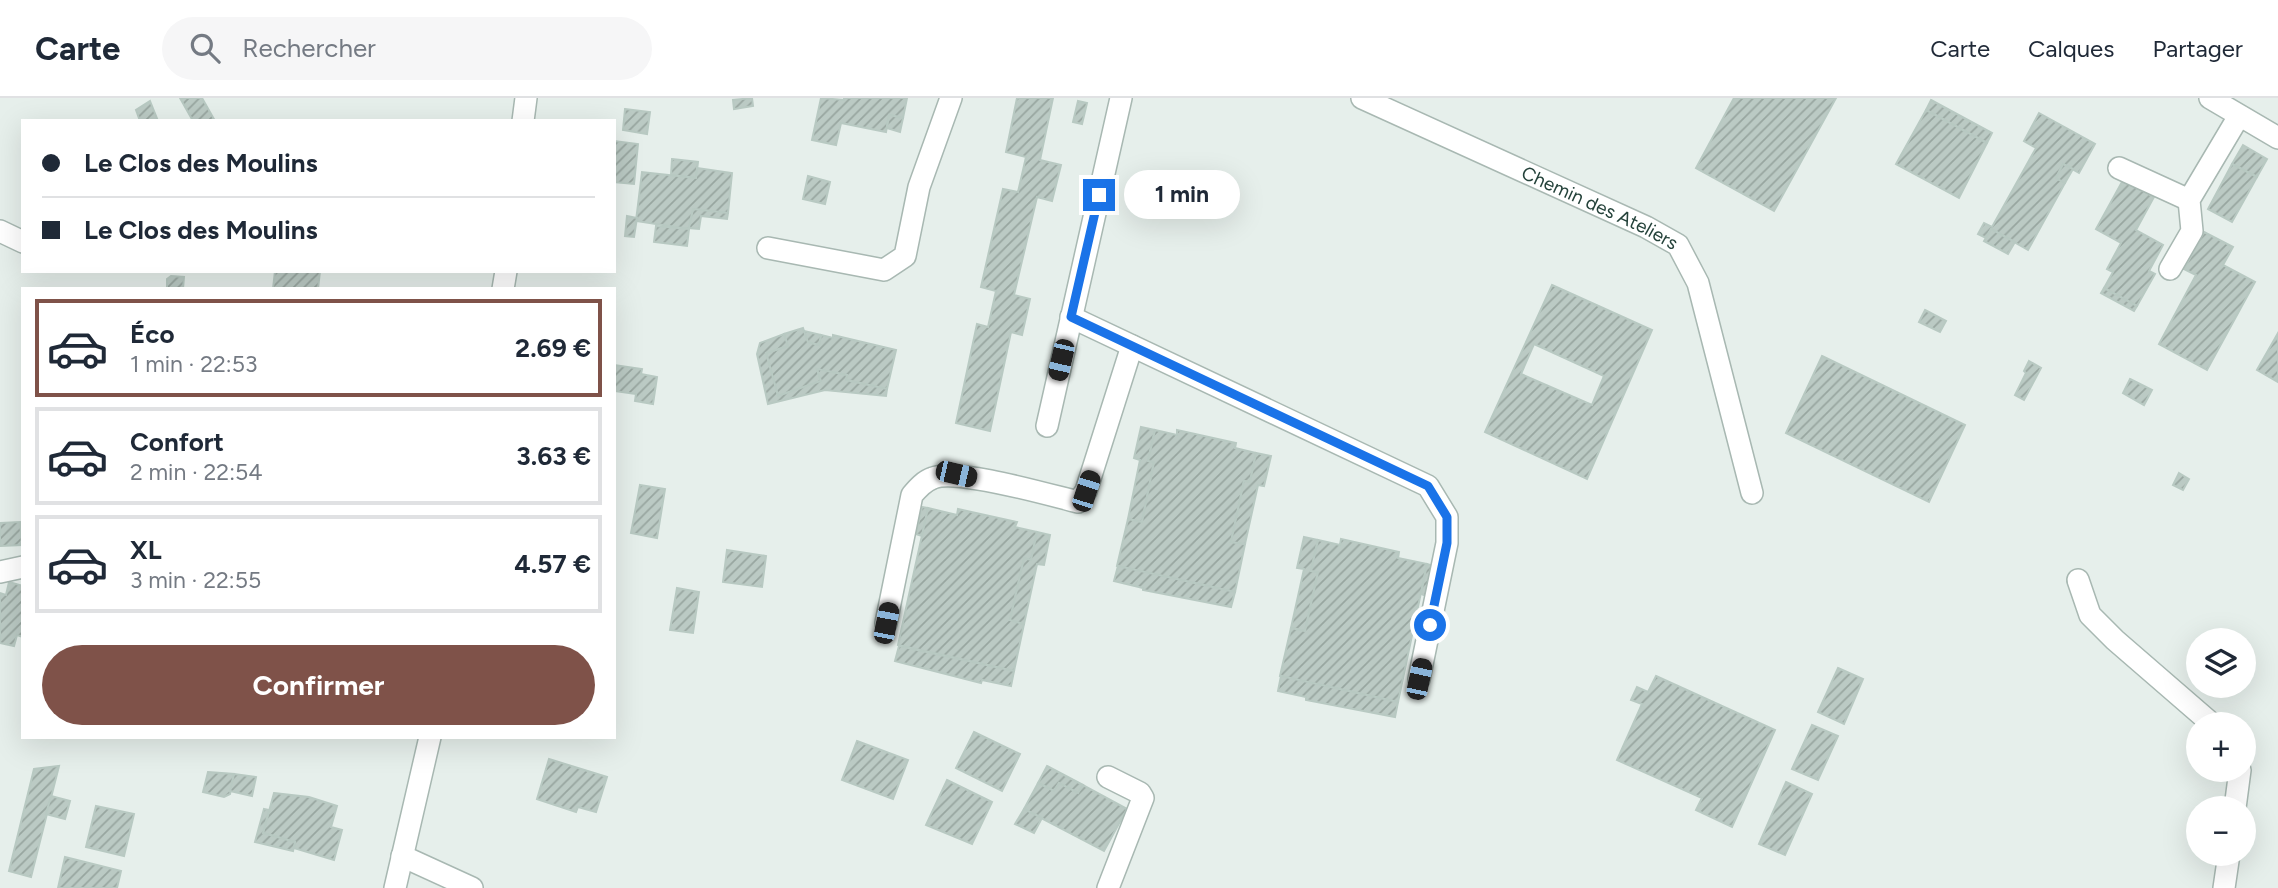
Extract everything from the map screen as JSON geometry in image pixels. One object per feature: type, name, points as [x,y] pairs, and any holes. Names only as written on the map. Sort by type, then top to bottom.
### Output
[{"type":"street","points":[[523,119],[526,98]]},
{"type":"street","points":[[768,248],[884,270],[905,256],[919,187],[951,98]]},
{"type":"street","points":[[1046,426],[1121,98]]},
{"type":"street","name":"Chemin des Ateliers","points":[[1362,98],[1646,227],[1678,245],[1698,284],[1752,493]]},
{"type":"street","points":[[2210,98],[2278,138]]},
{"type":"street","points":[[2170,269],[2192,231],[2189,200],[2239,116]]},
{"type":"street","points":[[2119,168],[2189,200]]},
{"type":"street","points":[[0,231],[21,241]]},
{"type":"street","points":[[1071,317],[1428,486],[1447,517],[1447,543],[1419,679]]},
{"type":"street","points":[[886,623],[912,495],[934,477],[956,474],[1078,502],[1086,491],[1132,346]]},
{"type":"street","points":[[0,572],[21,567]]},
{"type":"street","points":[[2078,580],[2090,615],[2198,712]]},
{"type":"street","points":[[395,888],[430,739]]},
{"type":"street","points":[[1108,777],[1140,793],[1143,798],[1108,888]]},
{"type":"street","points":[[402,856],[472,888]]},
{"type":"street","points":[[2224,888],[2227,866]]},
{"type":"building","points":[[180,98],[202,98],[214,119],[192,119]]},
{"type":"building","points":[[752,98],[753,106],[734,109],[733,100]]},
{"type":"building","points":[[821,98],[907,98],[903,118],[889,115],[886,132],[841,123],[836,145],[812,140]]},
{"type":"building","points":[[1017,98],[1053,98],[1040,160],[1061,165],[1052,201],[1037,197],[1014,295],[1030,299],[1022,335],[1011,332],[990,431],[956,423],[977,324],[988,327],[996,291],[981,287],[1003,189],[1018,192],[1026,157],[1006,152]]},
{"type":"building","points":[[1734,98],[1836,98],[1774,211],[1696,168]]},
{"type":"building","points":[[1931,100],[1992,133],[1987,143],[1926,110]]},
{"type":"building","points":[[150,101],[157,119],[139,119],[136,110]]},
{"type":"building","points":[[1078,101],[1087,103],[1082,124],[1073,122]]},
{"type":"building","points":[[625,109],[650,112],[647,134],[623,130]]},
{"type":"building","points":[[1926,110],[1987,143],[1959,198],[1896,164]]},
{"type":"building","points":[[2039,113],[2095,144],[2079,173],[2063,164],[2056,178],[2065,183],[2028,250],[1991,229],[1986,238],[1978,234],[1984,223],[1992,227],[2036,148],[2024,141]]},
{"type":"building","points":[[889,115],[903,118],[900,132],[887,128]]},
{"type":"building","points":[[616,141],[638,144],[634,184],[616,182]]},
{"type":"building","points":[[2243,145],[2267,159],[2257,177],[2232,164]]},
{"type":"building","points":[[672,159],[698,162],[696,178],[671,175]]},
{"type":"building","points":[[2063,164],[2073,169],[2065,183],[2056,178]]},
{"type":"building","points":[[2232,164],[2257,177],[2232,222],[2208,209]]},
{"type":"building","points":[[697,168],[732,173],[728,213],[693,209],[689,229],[636,221],[642,172],[696,178]]},
{"type":"building","points":[[808,176],[830,182],[825,204],[803,199]]},
{"type":"building","points":[[2123,180],[2154,197],[2136,230],[2163,245],[2149,271],[2155,274],[2137,306],[2104,288],[2113,272],[2107,269],[2121,243],[2096,229]]},
{"type":"building","points":[[693,209],[728,213],[727,219],[701,216],[699,229],[689,228]]},
{"type":"building","points":[[627,216],[637,218],[634,237],[625,236]]},
{"type":"building","points":[[656,226],[689,229],[687,246],[654,242]]},
{"type":"building","points":[[1991,229],[2015,242],[2008,254],[1984,241]]},
{"type":"building","points":[[2204,232],[2233,247],[2223,265],[2255,282],[2207,370],[2159,344],[2196,275],[2184,269]]},
{"type":"building","points":[[275,273],[320,273],[318,287],[273,287]]},
{"type":"building","points":[[171,276],[184,277],[183,287],[167,287],[167,279]]},
{"type":"building","points":[[1552,285],[1652,330],[1587,479],[1485,432]],"holes":[[[1534,344],[1604,376],[1592,405],[1521,374]]]},
{"type":"building","points":[[2104,288],[2137,306],[2134,311],[2101,293]]},
{"type":"building","points":[[1925,310],[1946,321],[1940,332],[1919,322]]},
{"type":"building","points":[[803,328],[808,342],[819,345],[821,335],[833,338],[833,335],[896,350],[887,389],[846,380],[847,375],[817,369],[821,381],[778,396],[766,353],[788,346],[784,334]]},
{"type":"building","points":[[804,331],[821,335],[819,345],[808,342]]},
{"type":"building","points":[[2278,333],[2278,382],[2257,370]]},
{"type":"building","points":[[784,334],[788,346],[766,353],[778,396],[821,381],[817,369],[847,375],[846,380],[887,389],[886,396],[825,390],[768,404],[757,354],[760,343]]},
{"type":"building","points":[[1822,356],[1965,425],[1929,502],[1786,433]]},
{"type":"building","points":[[2029,361],[2041,368],[2024,400],[2015,395]]},
{"type":"building","points":[[616,365],[642,369],[641,374],[657,377],[653,404],[635,401],[636,394],[616,391]]},
{"type":"building","points":[[2130,379],[2152,390],[2144,405],[2123,393]]},
{"type":"building","points":[[1141,427],[1155,430],[1148,461],[1154,462],[1142,522],[1128,519],[1140,460],[1134,458]]},
{"type":"building","points":[[1155,430],[1177,435],[1177,430],[1236,443],[1235,448],[1256,453],[1250,482],[1244,481],[1231,542],[1245,544],[1235,592],[1117,566],[1128,519],[1142,522],[1154,462],[1148,461]]},
{"type":"building","points":[[1256,453],[1271,456],[1264,486],[1258,485],[1245,544],[1231,542],[1244,481],[1250,482]]},
{"type":"building","points":[[2179,473],[2189,479],[2183,490],[2173,485]]},
{"type":"building","points":[[640,485],[665,489],[657,538],[631,533]]},
{"type":"building","points":[[922,507],[928,508],[922,536],[916,534]]},
{"type":"building","points":[[928,508],[957,515],[958,509],[1017,522],[1015,527],[1037,532],[1031,560],[1024,558],[1010,620],[1024,624],[1014,671],[898,645]]},
{"type":"building","points":[[20,522],[21,545],[0,546],[0,523]]},
{"type":"building","points":[[1037,532],[1050,535],[1044,565],[1037,564],[1024,624],[1010,620],[1024,558],[1031,560]]},
{"type":"building","points":[[1304,537],[1318,540],[1311,571],[1318,572],[1305,631],[1291,628],[1304,569],[1297,568]]},
{"type":"building","points":[[1341,539],[1399,552],[1398,558],[1427,564],[1398,702],[1280,676],[1291,628],[1305,631],[1318,572],[1311,571],[1318,540],[1340,545]]},
{"type":"building","points":[[727,550],[766,556],[762,587],[723,582]]},
{"type":"building","points":[[1427,564],[1433,566],[1426,596],[1421,594]]},
{"type":"building","points":[[1118,566],[1235,592],[1231,607],[1143,590],[1114,581]]},
{"type":"building","points":[[9,582],[21,585],[21,636],[17,635],[14,646],[0,643],[0,593],[6,595]]},
{"type":"building","points":[[677,588],[699,592],[693,633],[670,630]]},
{"type":"building","points":[[899,646],[1014,671],[1011,686],[982,680],[981,683],[895,661]]},
{"type":"building","points":[[1838,668],[1863,679],[1844,724],[1818,712]]},
{"type":"building","points":[[1281,676],[1398,702],[1395,717],[1306,700],[1306,697],[1278,691]]},
{"type":"building","points":[[1656,676],[1775,730],[1732,827],[1696,810],[1702,798],[1617,760],[1642,704],[1631,700],[1637,687],[1648,692]]},
{"type":"building","points":[[1812,725],[1838,736],[1818,780],[1792,769]]},
{"type":"building","points":[[974,732],[1020,754],[1002,791],[956,768]]},
{"type":"building","points":[[857,741],[908,760],[893,799],[842,780]]},
{"type":"building","points":[[549,759],[607,777],[596,812],[578,807],[576,812],[537,799]]},
{"type":"building","points":[[59,766],[31,877],[9,871],[34,769]]},
{"type":"building","points":[[1047,766],[1083,785],[1078,793],[1059,783],[1054,791],[1038,783]]},
{"type":"building","points":[[208,772],[234,774],[230,794],[224,797],[203,792]]},
{"type":"building","points":[[234,774],[256,777],[252,796],[230,791]]},
{"type":"building","points":[[947,780],[992,802],[972,844],[926,825]]},
{"type":"building","points":[[1786,782],[1812,794],[1785,855],[1759,844]]},
{"type":"building","points":[[1038,783],[1054,791],[1059,783],[1078,793],[1083,785],[1127,809],[1104,851],[1024,809]]},
{"type":"building","points":[[274,793],[309,797],[337,806],[331,827],[342,830],[334,860],[294,848],[295,842],[263,833]]},
{"type":"building","points":[[51,796],[70,801],[65,819],[46,814]]},
{"type":"building","points":[[96,806],[134,814],[124,856],[86,847]]},
{"type":"building","points":[[264,809],[269,810],[263,833],[295,842],[293,851],[255,842]]},
{"type":"building","points":[[1024,809],[1042,818],[1034,833],[1015,824]]},
{"type":"building","points":[[65,857],[121,871],[117,888],[58,888]]},
{"type":"route","points":[[1099,195],[1071,317],[1428,486],[1447,517],[1447,543],[1430,625]]}]
